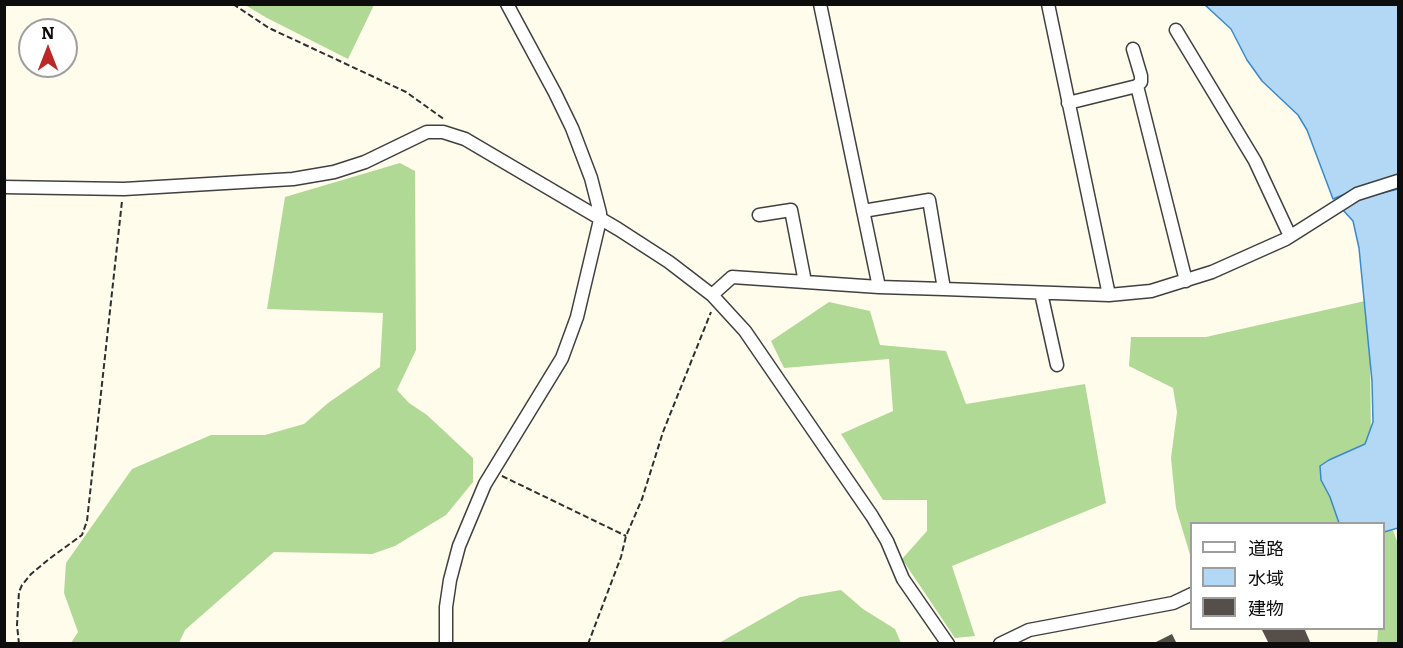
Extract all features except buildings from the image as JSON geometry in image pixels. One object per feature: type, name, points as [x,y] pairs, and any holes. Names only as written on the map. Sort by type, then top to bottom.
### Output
[{"type":"street","points":[[446,644],[446,607],[454,563],[477,500],[562,358],[577,317],[600,220],[591,178],[572,128],[507,4]]},
{"type":"street","points":[[820,4],[879,287]]},
{"type":"street","points":[[1048,4],[1109,295]]},
{"type":"street","points":[[1176,30],[1255,161],[1290,236]]},
{"type":"street","points":[[1068,103],[1137,86],[1141,82],[1141,76],[1133,49]]},
{"type":"street","points":[[1137,86],[1186,281]]},
{"type":"street","points":[[4,187],[124,189],[293,179],[334,172],[366,162],[427,132],[443,132],[465,139],[638,242],[715,298],[757,348],[872,516],[887,541],[903,579],[948,644]]},
{"type":"street","points":[[715,298],[732,277],[944,290],[1109,295],[1152,291],[1212,272],[1290,236],[1357,194],[1398,181]]},
{"type":"street","points":[[863,211],[929,200],[944,290]]},
{"type":"street","points":[[759,215],[791,210],[805,282]]},
{"type":"street","points":[[1041,293],[1057,364]]},
{"type":"street","points":[[1000,644],[1029,630],[1173,603],[1190,594]]},
{"type":"path","points":[[233,4],[269,28],[406,92],[449,123],[458,136]]},
{"type":"path","points":[[19,644],[17,625],[19,592],[22,585],[49,559],[82,536],[87,521],[124,189]]},
{"type":"path","points":[[588,644],[621,557],[626,536],[642,499],[663,432],[715,298]]},
{"type":"path","points":[[493,472],[626,536]]},
{"type":"green space","points":[[245,5],[374,5],[348,59]]},
{"type":"green space","points":[[400,163],[415,171],[416,350],[397,390],[473,458],[473,482],[446,515],[395,546],[372,554],[274,552],[185,630],[179,643],[71,643],[78,632],[64,593],[66,563],[132,469],[211,435],[265,435],[304,424],[328,403],[380,367],[383,313],[267,309],[285,197]]},
{"type":"green space","points":[[1365,301],[1370,358],[1371,433],[1365,444],[1341,522],[1190,522],[1190,555],[1176,508],[1171,458],[1177,412],[1173,388],[1129,366],[1131,337],[1206,337]]},
{"type":"green space","points":[[829,302],[870,311],[880,345],[946,351],[966,404],[1085,384],[1106,503],[952,566],[975,636],[955,638],[902,559],[927,531],[927,500],[883,500],[841,434],[893,411],[889,359],[784,368],[771,341]]},
{"type":"green space","points":[[1393,530],[1398,544],[1398,643],[1377,643],[1378,630],[1385,630],[1385,531]]},
{"type":"green space","points":[[841,590],[863,609],[895,629],[901,643],[719,643],[800,597]]},
{"type":"water","points":[[1205,5],[1398,5],[1398,177],[1362,187],[1333,199],[1307,130],[1298,115],[1262,81],[1247,60],[1231,29]]},
{"type":"water","points":[[1398,189],[1398,528],[1385,532],[1385,522],[1339,522],[1321,480],[1320,466],[1365,444],[1373,422],[1372,381],[1359,248],[1353,221],[1342,209],[1363,198]]}]
